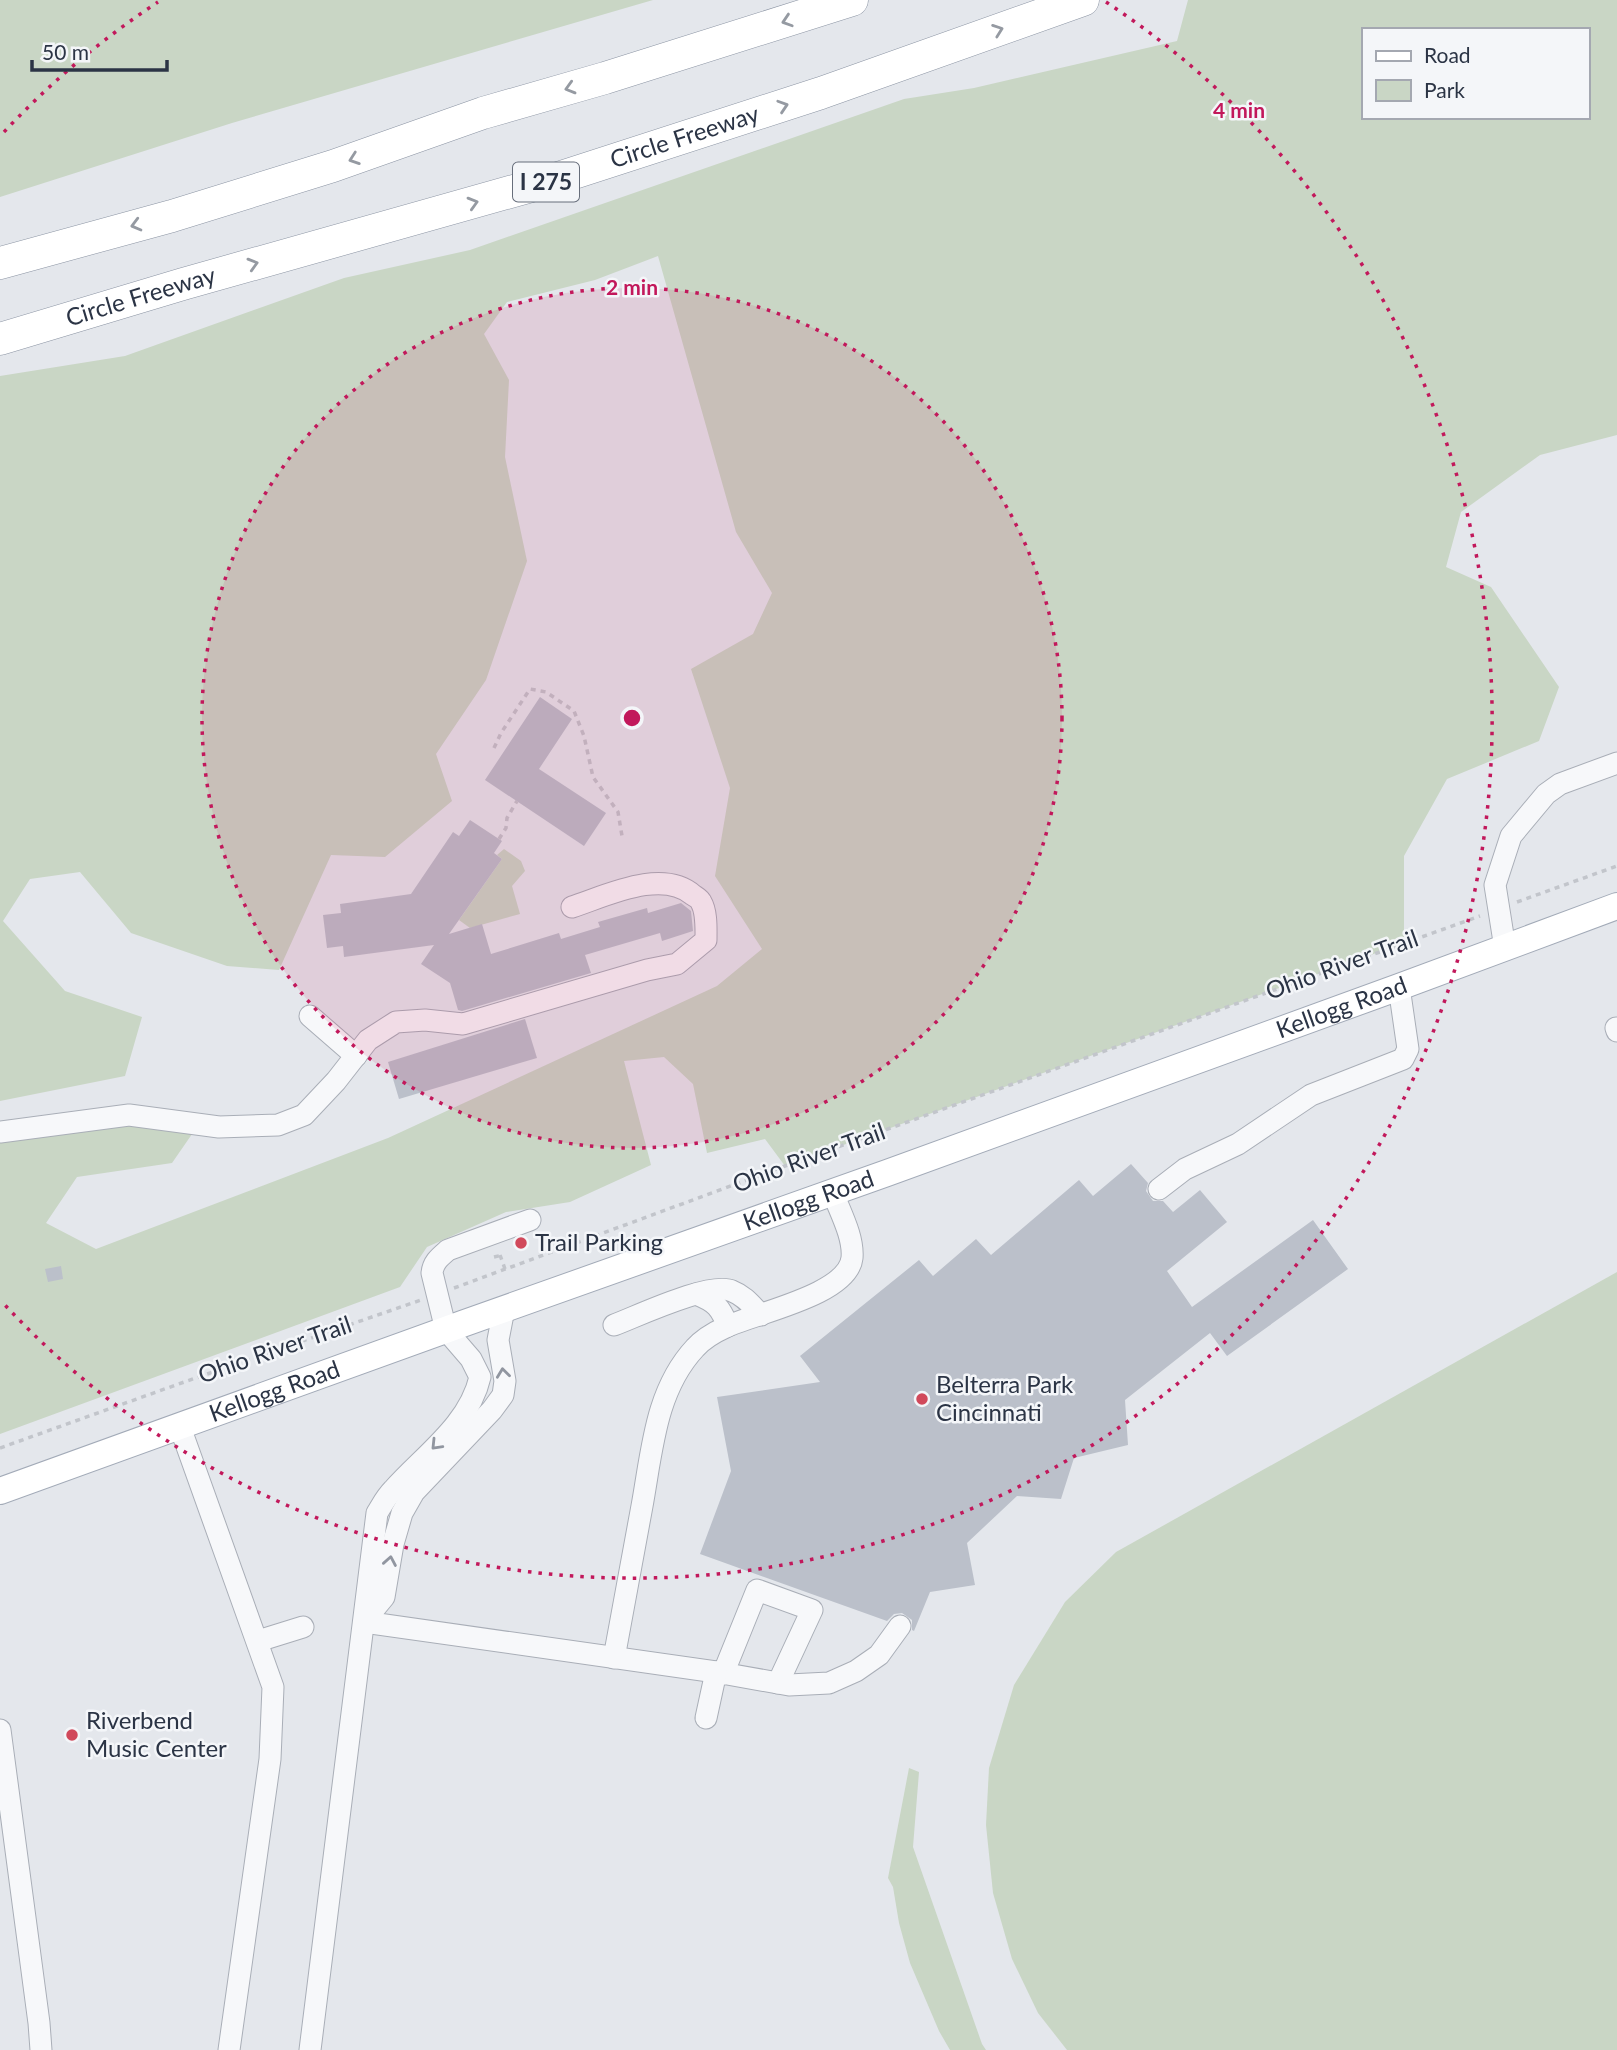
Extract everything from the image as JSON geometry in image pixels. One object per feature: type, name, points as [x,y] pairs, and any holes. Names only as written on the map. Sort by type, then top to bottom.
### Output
[{"type":"highway","points":[[0,262],[333,166],[482,113],[605,78],[852,0]]},
{"type":"highway","name":"Circle Freeway","points":[[0,339],[183,284],[549,181],[821,93],[1083,0]]},
{"type":"main road","name":"Kellogg Road","points":[[0,1491],[833,1192],[1617,906]]},
{"type":"lane","points":[[1505,948],[1495,885],[1511,836],[1546,794],[1560,784],[1617,763]]},
{"type":"lane","points":[[0,1132],[129,1115],[219,1127],[278,1125],[304,1115],[337,1081],[368,1040],[396,1022],[425,1020],[463,1024],[677,964],[706,940],[701,902],[689,891],[670,883],[640,886],[572,907]]},
{"type":"lane","points":[[1159,1189],[1185,1169],[1238,1144],[1311,1095],[1403,1059],[1408,1049],[1399,987]]},
{"type":"lane","points":[[310,1016],[356,1056]]},
{"type":"lane","points":[[614,1658],[654,1434],[662,1404],[679,1370],[696,1347],[712,1335],[727,1326],[812,1296],[845,1274],[852,1261],[852,1247],[833,1192]]},
{"type":"lane","points":[[310,2050],[377,1513],[390,1492],[456,1426],[476,1396],[480,1377],[471,1359],[446,1330],[432,1273],[433,1266],[448,1250],[530,1220]]},
{"type":"lane","points":[[614,1325],[713,1289],[731,1289],[748,1300],[761,1315]]},
{"type":"lane","points":[[696,1294],[711,1300],[721,1310],[727,1326]]},
{"type":"lane","points":[[364,1622],[384,1597],[393,1544],[402,1513],[414,1492],[503,1395],[505,1381],[498,1340],[504,1309]]},
{"type":"lane","points":[[180,1427],[273,1687],[270,1759],[229,2050]]},
{"type":"lane","points":[[706,1718],[720,1673],[757,1590],[813,1611],[778,1683]]},
{"type":"lane","points":[[364,1622],[789,1685],[829,1683],[856,1671],[879,1655],[900,1626]]},
{"type":"lane","points":[[258,1641],[303,1627]]},
{"type":"lane","points":[[0,1730],[41,2050]]},
{"type":"path","points":[[494,748],[530,689],[546,692],[574,711],[584,736],[593,777],[618,812],[622,836]]},
{"type":"path","points":[[499,839],[517,801]]},
{"type":"path","name":"Ohio River Trail","points":[[0,1448],[438,1294],[1617,866]]},
{"type":"path","points":[[494,1258],[501,1255],[505,1269]]},
{"type":"green space","points":[[0,0],[653,0],[232,123],[0,197]]},
{"type":"green space","points":[[1188,0],[1617,0],[1617,435],[1540,455],[1461,512],[1446,567],[1491,587],[1559,687],[1539,741],[1447,779],[1404,856],[1404,943],[785,1166],[765,1139],[707,1153],[693,1084],[664,1057],[624,1061],[651,1165],[570,1202],[506,1212],[427,1247],[400,1287],[0,1434],[0,1132],[129,1115],[199,1124],[172,1163],[77,1177],[46,1223],[96,1249],[388,1138],[717,986],[762,949],[715,876],[730,788],[691,669],[753,634],[772,593],[736,532],[658,256],[595,280],[507,302],[484,334],[509,380],[505,457],[527,561],[486,680],[436,754],[452,801],[385,857],[331,855],[279,970],[227,966],[131,933],[80,872],[30,879],[3,921],[65,991],[142,1017],[125,1076],[0,1101],[0,376],[125,356],[344,278],[470,250],[904,99],[974,88],[1177,41]]},
{"type":"green space","points":[[504,849],[521,861],[525,871],[512,886],[520,914],[470,928],[459,920],[502,859],[497,855]]},
{"type":"green space","points":[[1617,1272],[1617,2050],[1067,2050],[1038,2013],[1012,1959],[993,1893],[986,1825],[989,1768],[1014,1685],[1065,1602],[1116,1552]]},
{"type":"green space","points":[[909,1768],[919,1772],[913,1847],[986,2050],[950,2050],[910,1963],[899,1923],[893,1887],[888,1878]]},
{"type":"building","points":[[540,697],[572,719],[539,769],[606,813],[584,846],[485,780]]},
{"type":"building","points":[[470,820],[502,841],[494,853],[502,859],[449,934],[482,924],[491,954],[559,933],[561,939],[600,927],[598,922],[647,908],[648,913],[681,903],[691,911],[693,931],[662,941],[660,933],[585,955],[591,973],[462,1011],[458,1010],[450,983],[421,964],[434,945],[344,957],[343,946],[327,948],[323,915],[341,913],[340,904],[411,894],[453,832],[459,836]]},
{"type":"building","points":[[525,1019],[537,1058],[399,1099],[388,1062]]},
{"type":"building","name":"Belterra Park Cincinnati","points":[[1131,1164],[1148,1183],[1146,1191],[1153,1201],[1163,1201],[1173,1212],[1200,1190],[1227,1222],[1167,1271],[1192,1307],[1313,1220],[1348,1269],[1227,1356],[1210,1333],[1125,1400],[1128,1445],[1074,1458],[1061,1499],[1017,1496],[967,1543],[975,1585],[930,1592],[914,1631],[912,1620],[902,1613],[894,1614],[887,1621],[700,1554],[731,1471],[717,1397],[820,1382],[800,1356],[919,1260],[933,1276],[976,1239],[991,1255],[1079,1180],[1093,1196]]},
{"type":"building","points":[[61,1266],[63,1279],[48,1282],[45,1269]]},
{"type":"place","name":"Trail Parking","points":[[521,1243]]},
{"type":"place","name":"Belterra Park Cincinnati","points":[[922,1399]]},
{"type":"place","name":"Riverbend Music Center","points":[[72,1735]]}]
